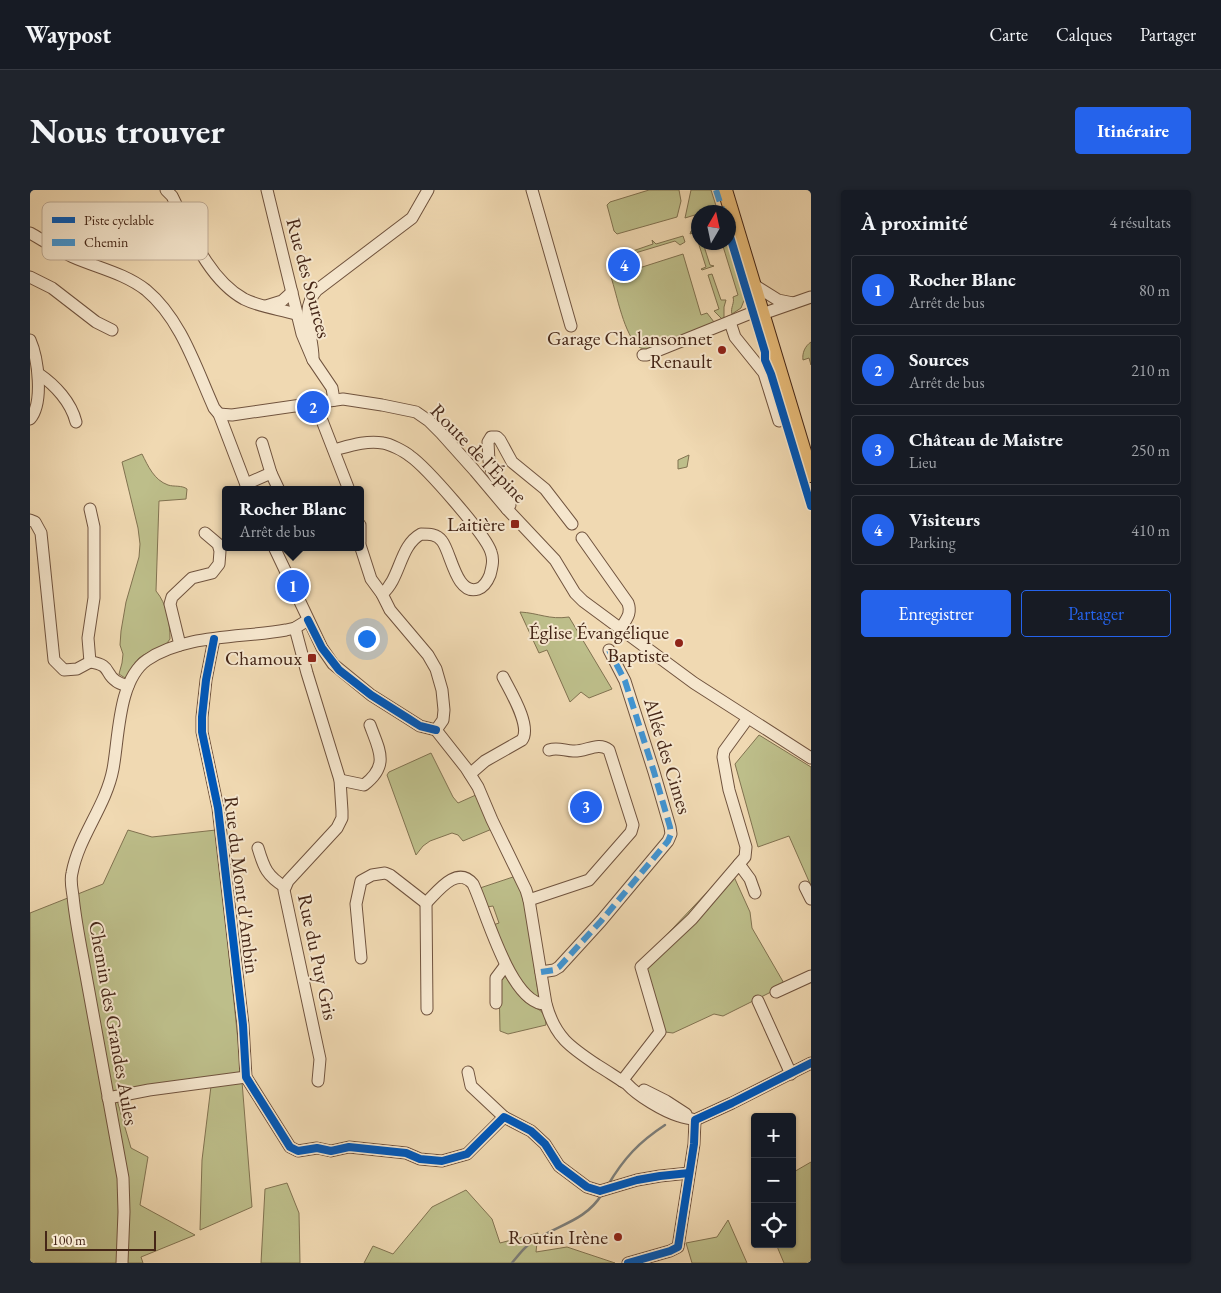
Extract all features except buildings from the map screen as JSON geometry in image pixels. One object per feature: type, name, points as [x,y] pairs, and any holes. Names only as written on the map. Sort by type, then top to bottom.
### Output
[{"type":"main road","points":[[725,190],[811,475]]},
{"type":"street","name":"Rue des Sources","points":[[267,190],[302,334],[313,360],[332,388],[334,400]]},
{"type":"street","points":[[313,360],[314,349],[308,314],[308,307],[312,297],[317,290],[412,218],[428,190]]},
{"type":"street","points":[[532,190],[571,326]]},
{"type":"street","points":[[30,233],[42,240]]},
{"type":"street","points":[[81,260],[118,274],[146,291],[180,333],[214,408],[219,414],[247,486]]},
{"type":"street","points":[[206,260],[218,277],[243,298],[296,314]]},
{"type":"street","points":[[30,277],[52,288],[96,322],[112,330]]},
{"type":"street","points":[[754,285],[778,300],[794,304]]},
{"type":"street","points":[[266,306],[282,300],[292,292]]},
{"type":"street","points":[[643,355],[648,355],[730,322],[762,311],[794,304],[811,297]]},
{"type":"street","points":[[730,322],[735,337],[764,373],[779,421]]},
{"type":"street","points":[[30,340],[35,352],[39,374],[34,412],[30,419]]},
{"type":"street","points":[[39,374],[52,383],[73,412],[76,422]]},
{"type":"street","name":"Route de l'Épine","points":[[219,414],[232,415],[334,400],[382,405],[411,411],[421,416],[458,452],[507,509],[555,560],[579,597],[694,683],[811,758]]},
{"type":"street","points":[[319,402],[321,418],[348,486]]},
{"type":"street","points":[[507,509],[510,505],[508,497],[492,472],[489,461],[488,442],[491,436],[500,440],[512,462],[553,495],[572,524]]},
{"type":"street","points":[[262,443],[277,486]]},
{"type":"street","points":[[334,450],[359,444],[384,443],[410,456],[436,481],[476,528],[489,546],[492,554],[493,564],[488,579],[484,585],[472,589],[461,583],[442,541],[434,535],[421,534],[410,542],[391,584],[382,594]]},
{"type":"street","points":[[249,486],[271,473]]},
{"type":"street","points":[[90,509],[94,527],[94,598],[88,638],[90,662]]},
{"type":"street","points":[[30,520],[35,522],[41,533],[54,660],[64,670],[77,669],[90,662],[101,664],[109,671],[115,681],[128,686]]},
{"type":"street","points":[[180,645],[170,604],[172,597],[192,578],[212,573],[219,564],[220,551],[218,544],[205,533]]},
{"type":"street","points":[[582,538],[628,603],[629,615],[621,628]]},
{"type":"street","points":[[276,551],[322,648],[340,670],[371,695],[408,719],[420,726],[436,730],[470,774],[518,871],[529,900],[546,1004],[551,1021],[559,1034],[573,1050],[624,1082],[637,1086],[666,1101],[693,1119],[694,1144],[678,1247],[670,1252],[628,1263]]},
{"type":"street","points":[[362,551],[371,579],[382,594],[390,610],[428,655],[436,669],[442,690],[444,710],[443,720],[436,730]]},
{"type":"street","points":[[295,628],[308,620]]},
{"type":"street","name":"Chemin des Grandes Aules","points":[[122,1263],[123,1178],[76,923],[71,876],[80,846],[104,797],[113,770],[122,708],[128,686],[142,664],[160,652],[180,645],[295,628]]},
{"type":"street","name":"Rue du Puy Gris","points":[[295,628],[312,676],[340,780],[342,811],[340,824],[288,881],[284,895],[320,1059],[318,1081]]},
{"type":"street","name":"Rue du Mont d'Ambin","points":[[214,639],[206,680],[202,732],[218,808],[246,1077]]},
{"type":"street","name":"Allée des Cimes","points":[[541,972],[554,970],[559,967],[601,921],[671,834],[660,790],[625,681],[609,650]]},
{"type":"street","points":[[470,774],[485,761],[522,740],[525,735],[526,727],[523,719],[503,677]]},
{"type":"street","points":[[624,1082],[660,1032],[641,967],[692,919],[745,857],[746,846],[729,790],[723,757],[724,751],[748,718]]},
{"type":"street","points":[[340,780],[361,786],[364,785],[380,765],[380,755],[370,724]]},
{"type":"street","points":[[529,900],[589,880],[631,832],[633,825],[609,750],[600,746],[572,752],[559,748],[549,750]]},
{"type":"street","points":[[258,848],[265,870],[273,879],[285,887]]},
{"type":"street","points":[[739,864],[750,879],[755,893]]},
{"type":"street","points":[[360,958],[356,904],[360,881],[372,875],[385,873],[426,903]]},
{"type":"street","points":[[428,1009],[426,903],[448,882],[459,877],[469,880],[477,892],[505,966],[528,998],[536,1004],[546,1004]]},
{"type":"street","points":[[805,887],[811,899]]},
{"type":"street","points":[[496,1002],[496,978],[505,966]]},
{"type":"street","points":[[776,992],[811,976]]},
{"type":"street","points":[[758,1001],[791,1074]]},
{"type":"street","points":[[693,1119],[811,1063]]},
{"type":"street","points":[[468,1072],[471,1086],[504,1117],[531,1131],[545,1144],[560,1166],[587,1187],[605,1190],[637,1180],[689,1173]]},
{"type":"street","points":[[108,1098],[149,1090],[246,1077],[290,1147],[298,1151],[318,1148],[331,1151],[349,1147],[406,1153],[420,1159],[442,1161],[467,1154],[504,1117]]},
{"type":"green space","points":[[649,190],[679,190],[681,201],[677,217],[617,234],[614,231],[607,205],[610,202]]},
{"type":"green space","points":[[691,190],[711,190],[716,205],[691,205],[691,216],[685,218]]},
{"type":"green space","points":[[683,236],[685,242],[680,245],[675,241],[622,257],[620,250],[624,254],[653,244],[652,240],[656,244]]},
{"type":"green space","points":[[701,250],[705,250],[710,265],[714,266],[701,269],[706,267]]},
{"type":"green space","points":[[724,250],[729,250],[745,298],[741,308],[732,314],[733,297],[738,295]]},
{"type":"green space","points":[[683,254],[701,315],[707,313],[714,322],[654,349],[641,348],[629,334],[611,277]]},
{"type":"green space","points":[[712,274],[721,300],[726,300],[724,318],[722,319],[714,311],[719,309],[708,275]]},
{"type":"green space","points":[[811,342],[811,365],[809,358],[803,360],[803,357],[806,348]]},
{"type":"green space","points":[[142,454],[159,480],[168,485],[187,489],[186,499],[159,501],[156,591],[163,602],[167,614],[170,639],[160,648],[139,658],[125,678],[119,674],[123,654],[120,645],[121,631],[126,602],[139,557],[140,544],[122,462]]},
{"type":"green space","points":[[689,455],[687,467],[678,469],[678,460]]},
{"type":"green space","points":[[520,612],[556,618],[569,617],[612,689],[589,698],[581,692],[570,702],[547,650],[539,653]]},
{"type":"green space","points":[[759,735],[811,767],[811,886],[789,836],[758,847],[735,764]]},
{"type":"green space","points":[[431,753],[453,797],[458,803],[478,794],[492,829],[463,841],[458,835],[452,833],[430,841],[416,855],[387,775],[389,772]]},
{"type":"green space","points":[[128,830],[152,837],[216,830],[241,1069],[252,1207],[200,1230],[202,1160],[212,1078],[117,1100],[131,1148],[148,1157],[140,1205],[195,1235],[141,1257],[143,1263],[30,1263],[30,913],[103,884]]},
{"type":"green space","points":[[730,868],[750,912],[752,928],[785,985],[723,1016],[714,1014],[673,1033],[657,1031],[637,966]]},
{"type":"green space","points":[[516,876],[524,897],[539,998],[535,998],[515,973],[493,925],[499,923],[493,906],[487,907],[480,888]]},
{"type":"green space","points":[[504,975],[524,1001],[541,1011],[545,1017],[546,1025],[508,1034],[500,1031],[499,981]]},
{"type":"green space","points":[[811,1162],[811,1263],[784,1263],[778,1248],[796,1248],[796,1171]]},
{"type":"green space","points":[[287,1183],[299,1213],[300,1263],[261,1263],[265,1189]]},
{"type":"green space","points":[[466,1190],[492,1219],[500,1243],[538,1233],[536,1252],[567,1247],[615,1263],[364,1263],[373,1246],[393,1254],[432,1207]]},
{"type":"green space","points":[[728,1220],[747,1263],[692,1263],[686,1243],[717,1237]]},
{"type":"waterway","points":[[608,1185],[633,1151],[665,1125]]},
{"type":"waterway","points":[[512,1263],[530,1243],[581,1215],[602,1194]]},
{"type":"marked path","points":[[716,190],[721,205]]},
{"type":"marked path","points":[[541,972],[554,970],[559,967],[601,921],[668,841],[671,834],[654,772],[625,681],[609,650]]},
{"type":"cycle path","points":[[734,250],[765,352],[765,360],[771,374],[811,506]]},
{"type":"cycle path","points":[[308,620],[322,648],[339,670],[371,695],[420,726],[436,730]]},
{"type":"cycle path","points":[[214,639],[206,680],[202,732],[218,808],[243,1025],[246,1077],[290,1147],[298,1151],[317,1148],[331,1151],[349,1147],[406,1153],[420,1159],[442,1161],[467,1154],[504,1117],[531,1131],[545,1144],[559,1166],[587,1187],[600,1191],[637,1180],[689,1173]]},
{"type":"cycle path","points":[[628,1263],[678,1247],[694,1144],[695,1120],[811,1063]]},
{"type":"place","name":"Visiteurs","points":[[624,265]]},
{"type":"place","name":"Garage Chalansonnet Renault","points":[[722,350]]},
{"type":"place","name":"Sources","points":[[313,407]]},
{"type":"place","name":"Laitière","points":[[515,524]]},
{"type":"place","name":"Rocher Blanc","points":[[293,586]]},
{"type":"place","name":"Église Évangélique Baptiste","points":[[679,643]]},
{"type":"place","name":"Chamoux","points":[[312,658]]},
{"type":"place","name":"Château de Maistre","points":[[586,807]]},
{"type":"place","name":"Routin Irène","points":[[618,1237]]}]
